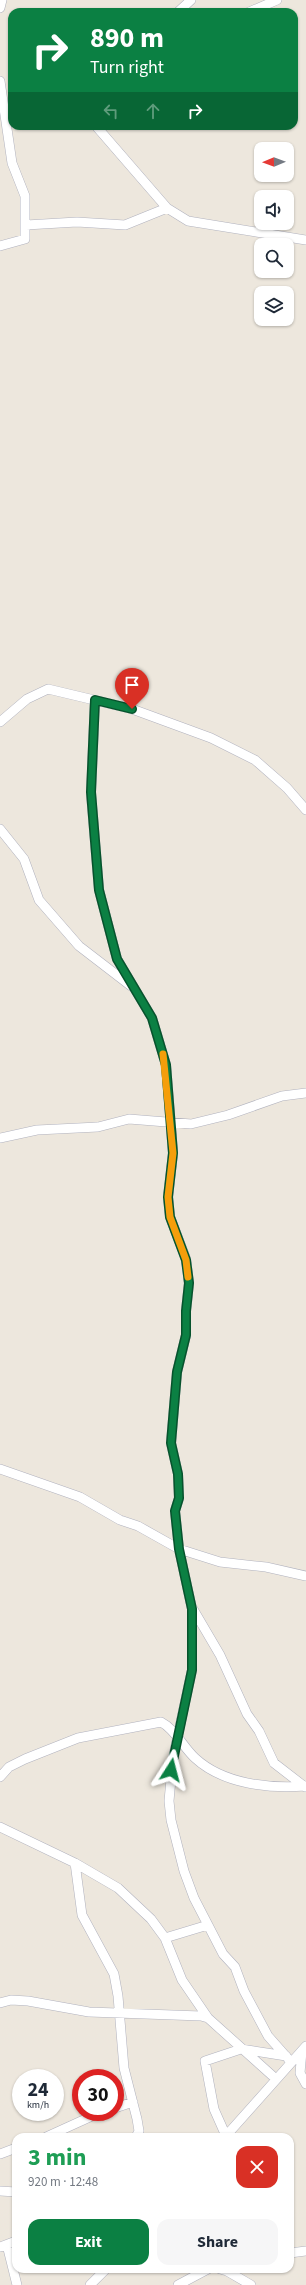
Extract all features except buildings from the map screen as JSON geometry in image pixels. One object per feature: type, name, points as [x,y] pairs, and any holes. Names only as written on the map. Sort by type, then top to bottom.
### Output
[{"type":"street","points":[[0,8],[2,0]]},
{"type":"street","points":[[182,8],[191,0]]},
{"type":"street","points":[[258,8],[277,0]]},
{"type":"street","points":[[0,81],[8,106]]},
{"type":"street","points":[[0,246],[25,239],[25,196],[12,163],[10,130]]},
{"type":"street","points":[[99,130],[167,208],[188,221],[306,240]]},
{"type":"street","points":[[26,225],[77,222],[125,225],[167,208]]},
{"type":"street","points":[[0,722],[27,698],[48,689],[132,709],[211,738],[255,760],[287,788],[306,810]]},
{"type":"street","points":[[95,700],[91,792],[99,890],[117,959],[137,990],[152,1018],[166,1065],[173,1153],[168,1197],[170,1217],[186,1260],[189,1283],[186,1311],[186,1335],[177,1372],[171,1443],[178,1474],[179,1498],[175,1511],[179,1549],[192,1609],[192,1670],[177,1737],[169,1783],[171,1820],[186,1877],[194,1898],[223,1954],[235,1967],[244,1991],[265,2031],[288,2059]]},
{"type":"street","points":[[0,829],[24,859],[39,900],[79,946],[137,990]]},
{"type":"street","points":[[0,1138],[38,1130],[98,1127],[129,1119],[191,1124],[202,1122],[282,1096],[306,1093]]},
{"type":"street","points":[[0,1469],[80,1497],[120,1520],[138,1526],[179,1549],[220,1562],[266,1567],[306,1576]]},
{"type":"street","points":[[192,1609],[220,1655],[247,1714],[259,1732],[274,1763],[305,1787]]},
{"type":"street","points":[[0,1777],[9,1768],[26,1759],[78,1738],[161,1722],[168,1726],[196,1759],[210,1769],[260,1786],[305,1787]]},
{"type":"street","points":[[0,1827],[76,1864],[118,1888],[151,1919],[165,1938],[182,1980],[208,2018],[276,2079]]},
{"type":"street","points":[[76,1864],[82,1915],[114,1974],[120,2012],[124,2068],[133,2102],[137,2133]]},
{"type":"street","points":[[165,1938],[208,1925]]},
{"type":"street","points":[[0,2002],[28,2001],[89,2012],[189,2014],[208,2018]]},
{"type":"street","points":[[229,2133],[276,2079],[288,2059],[304,2048]]},
{"type":"street","points":[[304,2048],[300,2073],[306,2084]]},
{"type":"street","points":[[225,2133],[214,2109],[206,2062],[241,2049],[288,2059]]},
{"type":"street","points":[[124,2105],[133,2102]]},
{"type":"street","points":[[55,2133],[82,2121]]},
{"type":"street","points":[[0,2154],[12,2150]]},
{"type":"street","points":[[0,2191],[12,2192]]},
{"type":"street","points":[[8,2244],[12,2262]]},
{"type":"street","points":[[294,2252],[306,2251]]},
{"type":"street","points":[[14,2273],[17,2285]]},
{"type":"street","points":[[90,2285],[102,2273]]},
{"type":"street","points":[[178,2285],[200,2273]]},
{"type":"street","points":[[230,2273],[251,2285]]},
{"type":"slow traffic","points":[[163,1054],[166,1065],[170,1138],[173,1153],[168,1197],[170,1217],[186,1260],[188,1277]]},
{"type":"route","points":[[132,709],[95,700],[91,792],[99,890],[117,959],[140,995],[152,1018],[166,1065],[170,1138],[173,1153],[168,1197],[170,1217],[186,1260],[189,1283],[186,1311],[186,1335],[177,1372],[171,1443],[178,1474],[179,1498],[175,1511],[179,1549],[184,1579],[192,1609],[192,1670],[187,1700],[177,1737],[171,1770]]}]
